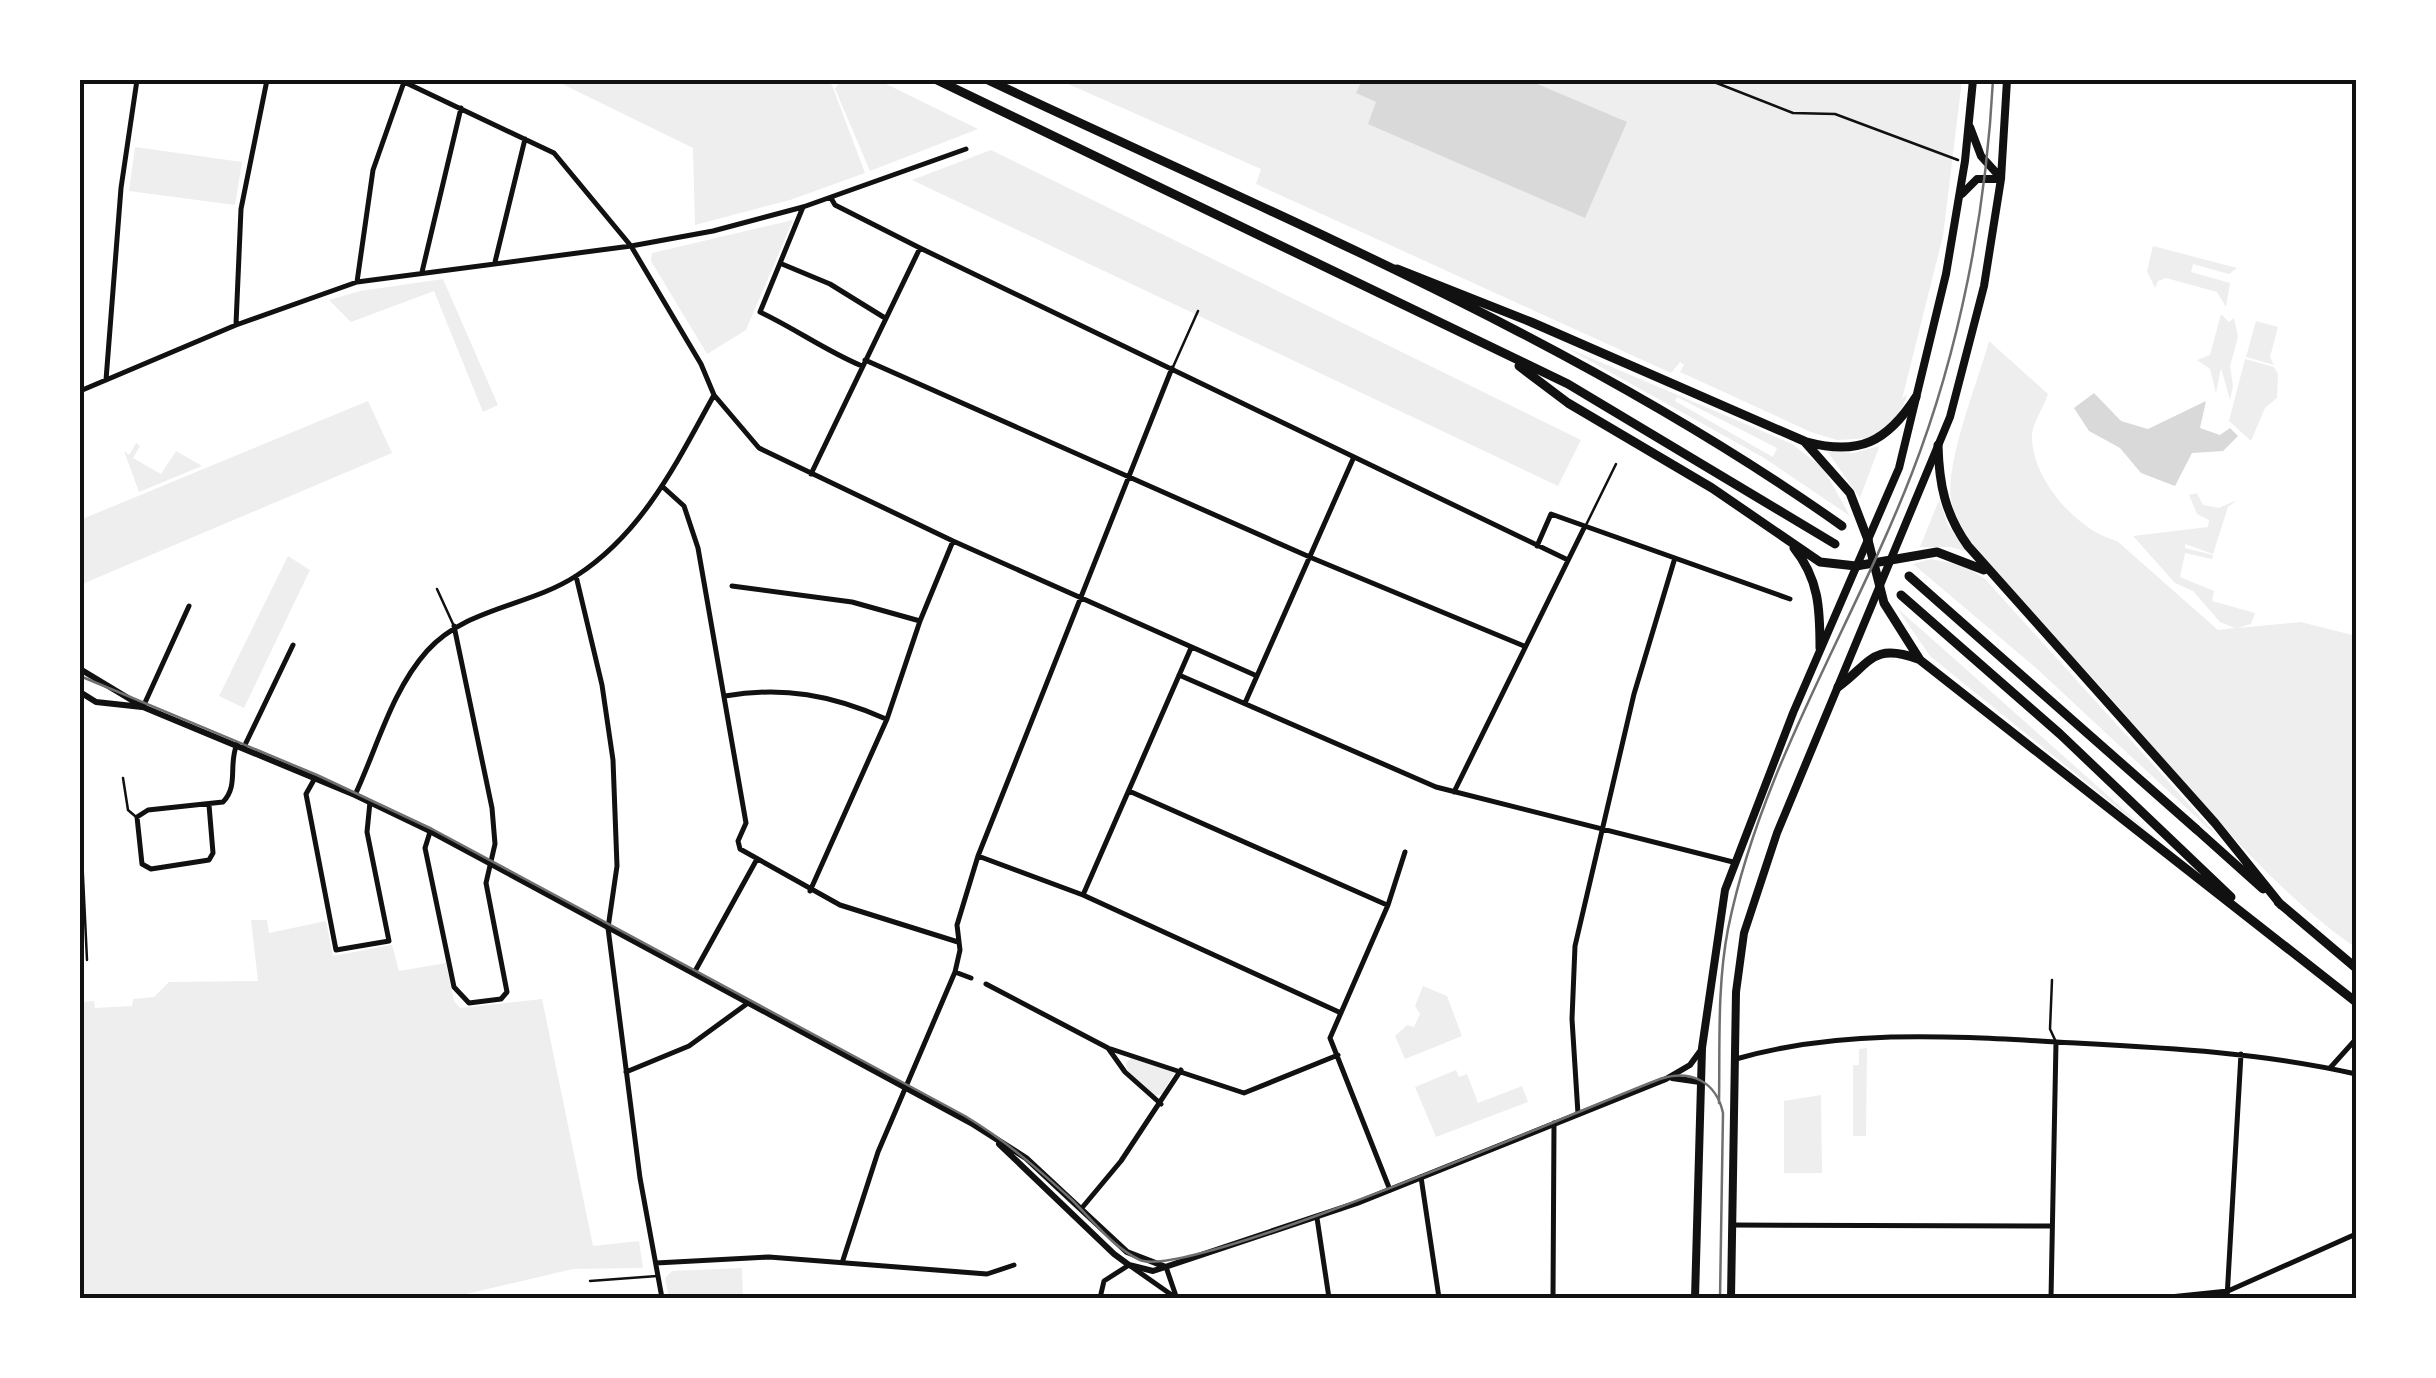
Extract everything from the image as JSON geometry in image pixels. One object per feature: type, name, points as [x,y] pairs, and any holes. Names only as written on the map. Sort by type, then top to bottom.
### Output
[{"type":"highway","points":[[936,80],[1568,384],[1835,544]]},
{"type":"highway","points":[[988,80],[1384,267],[1683,420],[1842,526]]},
{"type":"highway","points":[[1384,267],[1429,279],[1804,441],[1841,449],[1870,445],[1889,434],[1916,398]]},
{"type":"highway","points":[[1509,358],[1568,402],[1820,562],[1856,566],[1947,553],[1994,577]]},
{"type":"highway","points":[[1804,441],[1850,494],[1868,540],[1879,590],[1895,627],[1920,660],[2171,861],[2247,913]]},
{"type":"highway","points":[[1938,445],[1942,494],[1953,524],[1994,577],[2215,822],[2280,905]]},
{"type":"highway","points":[[1773,529],[1795,550],[1812,577],[1820,604],[1820,648]]},
{"type":"highway","points":[[1908,576],[2356,968]]},
{"type":"highway","points":[[1901,595],[2060,734],[2247,913],[2356,1002]]},
{"type":"highway","points":[[1838,686],[1878,654],[1900,652],[1920,660]]},
{"type":"main road","points":[[1695,1298],[1702,1048],[1718,923],[1734,862],[1898,468],[1960,196],[1972,80]]},
{"type":"main road","points":[[1731,1298],[1738,966],[1751,902],[1938,445],[1974,329],[2001,179],[2007,80]]},
{"type":"main road","points":[[1968,122],[1981,156],[2001,179]]},
{"type":"main road","points":[[1960,196],[1976,179],[2001,179]]},
{"type":"street","points":[[106,380],[121,188],[138,80]]},
{"type":"street","points":[[236,325],[241,209],[267,80]]},
{"type":"street","points":[[357,282],[373,170],[402,81],[525,138],[563,163],[630,246],[701,364],[714,395],[759,448],[953,541],[1257,676]]},
{"type":"street","points":[[422,272],[461,108]]},
{"type":"street","points":[[494,264],[525,138]]},
{"type":"street","points":[[80,391],[236,325],[357,282],[630,246],[802,207],[966,149]]},
{"type":"street","points":[[831,197],[836,205],[920,248],[1568,560]]},
{"type":"street","points":[[802,207],[760,312],[806,334],[826,352],[864,363],[1524,646]]},
{"type":"street","points":[[811,474],[920,248]]},
{"type":"street","points":[[782,264],[830,284],[886,318]]},
{"type":"street","points":[[843,1260],[854,1218],[905,1086],[955,972],[957,925],[978,856],[1172,368]]},
{"type":"street","points":[[355,795],[409,675],[454,626],[576,576],[646,513],[714,395]]},
{"type":"street","points":[[1246,704],[1354,458]]},
{"type":"street","points":[[664,487],[676,496],[690,519],[706,591],[746,823],[738,841],[740,850],[810,891],[958,942]]},
{"type":"street","points":[[1537,546],[1551,514],[1674,561],[1790,599]]},
{"type":"street","points":[[1454,792],[1584,528]]},
{"type":"street","points":[[810,891],[887,719],[920,621],[953,541]]},
{"type":"street","points":[[1578,1114],[1572,1019],[1575,946],[1634,694],[1674,561]]},
{"type":"street","points":[[576,576],[602,685],[613,760],[616,900],[608,928],[662,1298]]},
{"type":"street","points":[[732,586],[852,602],[920,621]]},
{"type":"street","points":[[706,591],[717,589]]},
{"type":"street","points":[[143,707],[189,606]]},
{"type":"street","points":[[430,831],[425,848],[454,987],[469,1003],[500,999],[507,992],[486,883],[494,844],[492,808],[454,626]]},
{"type":"street","points":[[209,805],[213,853],[205,862],[146,868],[139,860],[136,818],[148,810],[209,805],[229,798],[233,788],[230,759],[293,644]]},
{"type":"street","points":[[1082,896],[1191,648]]},
{"type":"street","points":[[80,669],[143,707],[355,795],[430,831],[905,1086],[1026,1158],[1127,1252],[1166,1267]]},
{"type":"street","points":[[1179,675],[1454,792],[1600,832],[1734,862]]},
{"type":"street","points":[[725,696],[769,688],[842,699],[887,719]]},
{"type":"street","points":[[80,692],[96,702],[143,707]]},
{"type":"street","points":[[315,778],[306,794],[336,950],[389,941],[367,832],[370,802]]},
{"type":"street","points":[[1129,791],[1388,905]]},
{"type":"street","points":[[1390,1190],[1330,1038],[1388,905],[1404,852]]},
{"type":"street","points":[[978,856],[1082,896],[1341,1013]]},
{"type":"street","points":[[694,973],[757,859]]},
{"type":"street","points":[[955,972],[970,978]]},
{"type":"street","points":[[986,984],[1108,1048],[1244,1093],[1338,1055]]},
{"type":"street","points":[[626,1072],[690,1046],[748,1002]]},
{"type":"street","points":[[1736,1060],[1870,1038],[1968,1035],[2242,1054],[2356,1074]]},
{"type":"street","points":[[2330,1068],[2356,1039]]},
{"type":"street","points":[[2051,1298],[2056,1042]]},
{"type":"street","points":[[1108,1048],[1125,1072],[1160,1104]]},
{"type":"street","points":[[1129,1265],[1148,1271],[1166,1267],[1317,1218],[1666,1079],[1690,1065],[1702,1048]]},
{"type":"street","points":[[2228,1294],[2242,1054]]},
{"type":"street","points":[[1080,1209],[1182,1070]]},
{"type":"street","points":[[1666,1079],[1700,1082]]},
{"type":"street","points":[[1552,1298],[1554,1124]]},
{"type":"street","points":[[991,1136],[1129,1265],[1176,1298]]},
{"type":"street","points":[[1421,1177],[1439,1298]]},
{"type":"street","points":[[1317,1218],[1329,1298]]},
{"type":"street","points":[[1732,1225],[2052,1226]]},
{"type":"street","points":[[2160,1298],[2228,1294],[2356,1234]]},
{"type":"street","points":[[656,1263],[727,1257],[843,1260],[987,1274],[1014,1265]]},
{"type":"street","points":[[1100,1298],[1104,1281],[1129,1265]]},
{"type":"street","points":[[1166,1267],[1176,1298]]},
{"type":"lane","points":[[1710,80],[1794,114],[1835,114],[1958,160]]},
{"type":"lane","points":[[1172,368],[1198,311]]},
{"type":"lane","points":[[1584,528],[1616,464]]},
{"type":"lane","points":[[436,590],[454,626]]},
{"type":"lane","points":[[123,778],[128,810],[136,818]]},
{"type":"lane","points":[[80,814],[87,960]]},
{"type":"lane","points":[[2052,980],[2050,1028],[2056,1042]]},
{"type":"lane","points":[[590,1280],[659,1276]]},
{"type":"shaded area","points":[[554,80],[822,80],[832,85],[865,173],[790,200],[695,225],[693,148]]},
{"type":"shaded area","points":[[840,80],[878,80],[978,129],[870,171],[835,89]]},
{"type":"shaded area","points":[[1059,80],[1962,80],[1943,236],[1903,406],[1875,438],[1837,440],[1811,432],[1680,372],[1684,365],[1680,362],[1671,373],[1256,184],[1261,169]]},
{"type":"shaded area","points":[[1362,80],[1528,80],[1627,122],[1585,218],[1368,124],[1376,102],[1356,93]]},
{"type":"shaded area","points":[[135,147],[242,162],[235,205],[129,191]]},
{"type":"shaded area","points":[[991,150],[1581,440],[1558,486],[912,180]]},
{"type":"shaded area","points":[[793,220],[746,330],[707,354],[651,261],[652,253]]},
{"type":"shaded area","points":[[2153,246],[2237,268],[2229,274],[2193,264],[2191,272],[2230,283],[2226,307],[2217,292],[2166,278],[2158,281],[2155,288],[2147,271]]},
{"type":"shaded area","points":[[443,279],[498,405],[483,412],[434,291],[351,322],[329,300],[360,291]]},
{"type":"shaded area","points":[[2221,314],[2229,322],[2234,318],[2238,337],[2230,366],[2230,400],[2221,368],[2216,393],[2210,369],[2197,360],[2210,355]]},
{"type":"shaded area","points":[[2256,321],[2278,327],[2270,357],[2274,365],[2246,357]]},
{"type":"shaded area","points":[[1989,341],[2048,394],[2033,432],[2034,453],[2049,486],[2087,527],[2117,541],[2218,630],[2235,628],[2220,622],[2193,591],[2175,583],[2133,536],[2208,527],[2209,520],[2197,514],[2189,495],[2197,493],[2203,505],[2219,508],[2237,500],[2228,507],[2213,554],[2185,544],[2185,548],[2213,555],[2212,559],[2185,553],[2180,577],[2214,591],[2212,601],[2255,613],[2251,624],[2238,628],[2301,622],[2356,636],[2356,948],[2320,921],[2250,855],[2012,593],[1960,524],[1952,504],[1952,469]]},
{"type":"shaded area","points":[[1565,347],[1792,444],[1823,468],[1850,516],[1764,458]],"holes":[[[1677,397],[1777,448],[1773,457],[1675,401]]]},
{"type":"shaded area","points":[[2245,359],[2274,367],[2278,374],[2277,398],[2265,408],[2251,441],[2229,421]]},
{"type":"shaded area","points":[[2094,393],[2121,421],[2148,429],[2206,401],[2200,428],[2220,435],[2230,428],[2238,436],[2223,451],[2192,453],[2175,486],[2141,473],[2120,448],[2089,431],[2074,408]]},
{"type":"shaded area","points":[[368,401],[392,453],[80,585],[80,520]]},
{"type":"shaded area","points":[[136,443],[140,446],[133,458],[161,474],[176,451],[202,466],[139,492],[124,451],[129,455]]},
{"type":"shaded area","points":[[1879,446],[1860,498],[1827,451],[1854,453]]},
{"type":"shaded area","points":[[1939,500],[1948,525],[1967,552],[1951,547],[1920,547]]},
{"type":"shaded area","points":[[288,556],[310,570],[244,708],[219,696]]},
{"type":"shaded area","points":[[1931,559],[1965,566],[1985,579],[2223,842],[2035,667],[1913,564]]},
{"type":"shaded area","points":[[1896,607],[2160,842],[1930,656]]},
{"type":"shaded area","points":[[251,920],[267,920],[269,933],[326,921],[333,956],[392,945],[399,971],[446,963],[454,1001],[460,1008],[542,999],[593,1246],[639,1241],[643,1268],[573,1269],[449,1298],[80,1298],[80,1002],[94,1001],[95,1008],[132,1006],[133,999],[154,997],[169,982],[258,981]]},
{"type":"shaded area","points":[[1423,986],[1447,996],[1462,1036],[1405,1059],[1395,1036],[1407,1025],[1414,1027],[1420,1014],[1415,1006]]},
{"type":"shaded area","points":[[1867,1048],[1866,1136],[1853,1136],[1853,1065],[1859,1065],[1859,1049]]},
{"type":"shaded area","points":[[1132,1057],[1174,1073],[1162,1094],[1154,1096],[1128,1071],[1126,1063]]},
{"type":"shaded area","points":[[1456,1070],[1459,1077],[1467,1074],[1478,1103],[1522,1086],[1528,1102],[1436,1137],[1415,1087]]},
{"type":"shaded area","points":[[1821,1095],[1822,1173],[1784,1173],[1784,1101]]},
{"type":"shaded area","points":[[742,1268],[743,1298],[669,1298],[665,1278],[672,1271]]},
{"type":"tram line","points":[[1719,1103],[1722,972],[1743,869],[1785,753],[1889,530],[1929,426],[1968,280],[1984,180],[1993,80]]},
{"type":"tram line","points":[[80,676],[317,775],[432,829],[965,1116],[1021,1155],[1112,1241],[1140,1260],[1173,1259],[1232,1245],[1391,1188],[1660,1079],[1682,1076],[1700,1080],[1714,1093],[1723,1113],[1720,1298]]}]
